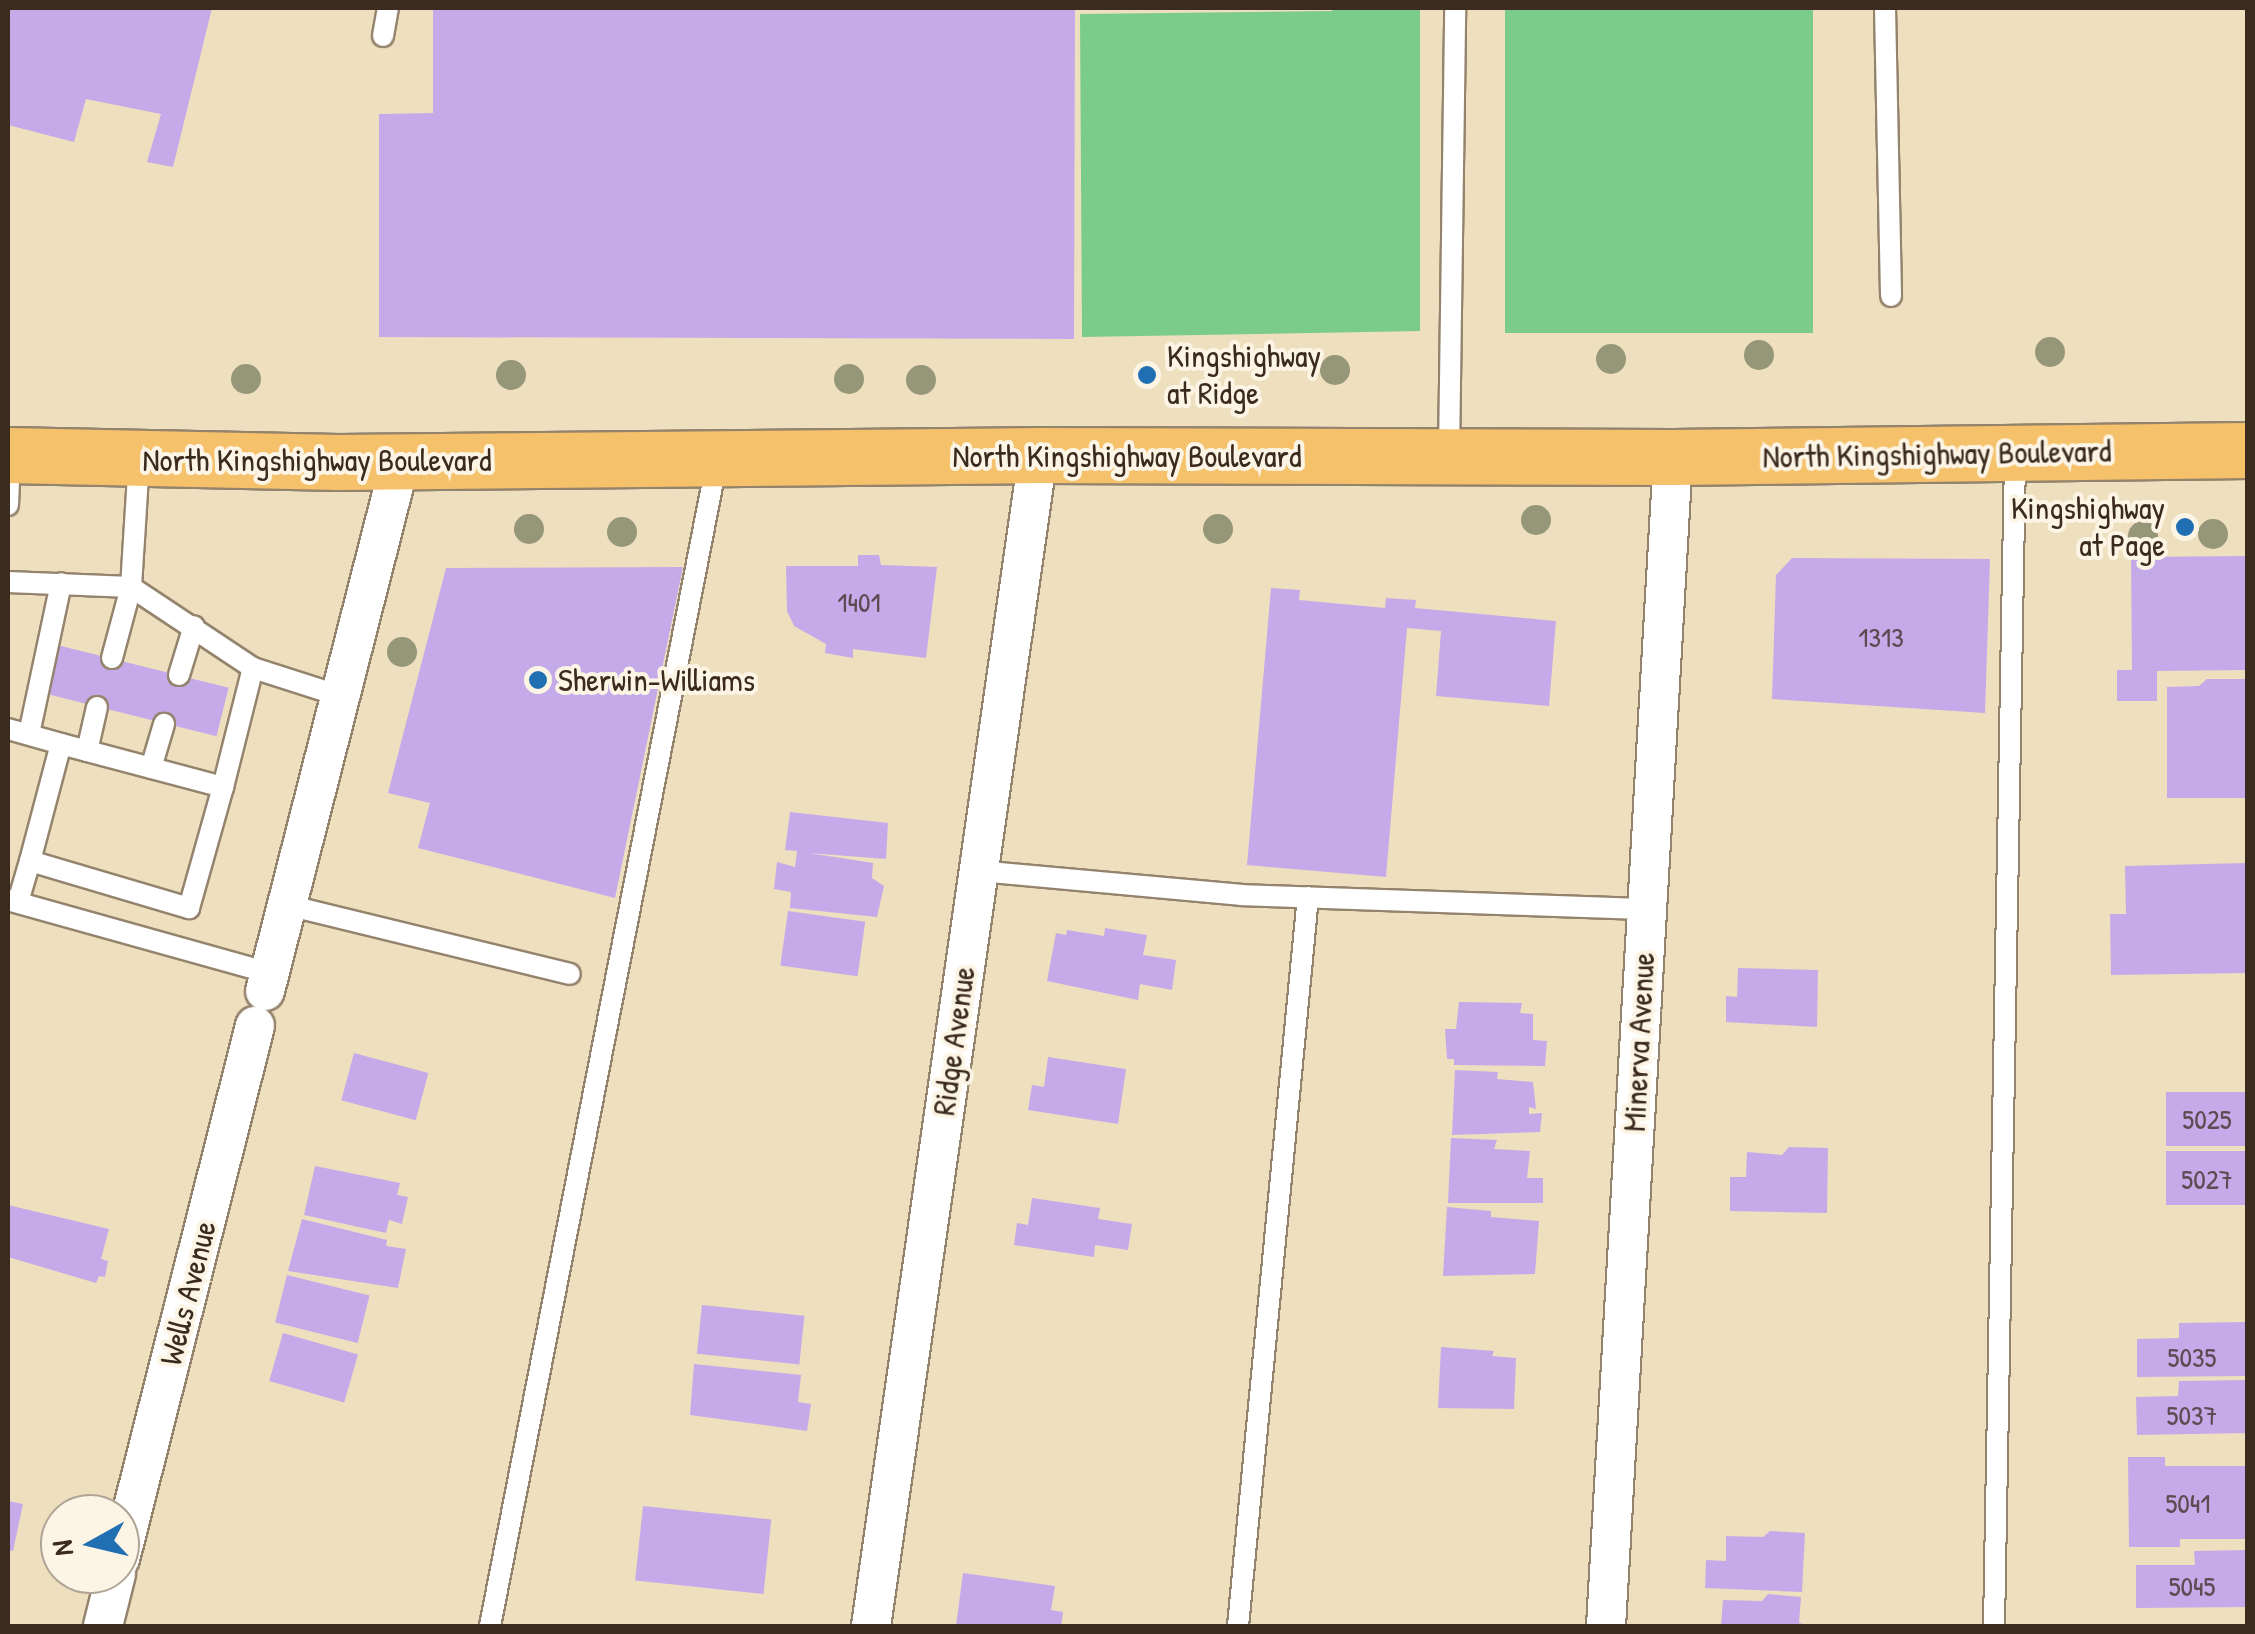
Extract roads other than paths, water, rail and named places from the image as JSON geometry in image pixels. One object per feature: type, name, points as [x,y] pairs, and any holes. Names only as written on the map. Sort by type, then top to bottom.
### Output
[{"type":"main road","name":"North Kingshighway Boulevard","points":[[8,472],[140,460],[400,462],[1038,455],[1672,457],[2248,450]]},
{"type":"street","name":"Ridge Avenue","points":[[870,1626],[1038,455]]},
{"type":"street","name":"Minerva Avenue","points":[[1606,1626],[1672,457]]},
{"type":"street","name":"Wells Avenue","points":[[137,1494],[400,462]]},
{"type":"street","points":[[103,1626],[111,1594]]},
{"type":"lane","points":[[383,36],[388,8]]},
{"type":"lane","points":[[1449,456],[1455,8]]},
{"type":"lane","points":[[1885,8],[1891,296]]},
{"type":"lane","points":[[1994,1626],[2014,453]]},
{"type":"lane","points":[[490,1626],[718,457]]},
{"type":"lane","points":[[112,658],[131,587],[140,460]]},
{"type":"lane","points":[[8,582],[131,587],[253,668],[340,696]]},
{"type":"lane","points":[[61,583],[18,731],[223,787]]},
{"type":"lane","points":[[179,674],[194,626]]},
{"type":"lane","points":[[30,861],[189,908],[253,668]]},
{"type":"lane","points":[[88,751],[97,706]]},
{"type":"lane","points":[[150,768],[164,724]]},
{"type":"lane","points":[[61,744],[30,861],[12,901],[264,997]]},
{"type":"lane","points":[[979,871],[1308,897],[1646,909]]},
{"type":"lane","points":[[1238,1626],[1308,897]]},
{"type":"lane","points":[[287,906],[570,974]]},
{"type":"place","name":"Kingshighway at Ridge","points":[[1147,375]]},
{"type":"place","name":"Kingshighway at Page","points":[[2185,527]]},
{"type":"place","name":"Sherwin-Williams","points":[[538,680]]}]
